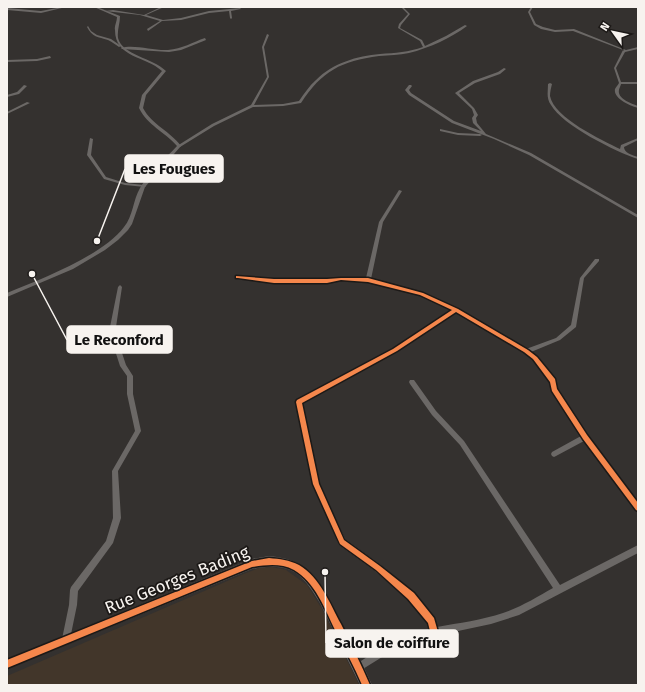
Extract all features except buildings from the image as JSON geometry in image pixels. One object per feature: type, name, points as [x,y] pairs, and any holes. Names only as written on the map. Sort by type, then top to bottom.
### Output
[{"type":"street","points":[[7,9],[41,12],[65,7]]},
{"type":"street","points":[[95,7],[119,17],[116,28],[123,48]]},
{"type":"street","points":[[145,15],[164,7]]},
{"type":"street","points":[[402,7],[409,14],[399,28],[421,41],[424,47]]},
{"type":"street","points":[[532,7],[529,12],[534,21],[542,28],[555,31],[573,30],[625,51],[638,48]]},
{"type":"street","points":[[230,10],[231,18]]},
{"type":"street","points":[[106,11],[145,15],[161,21],[177,20],[200,14],[240,10]]},
{"type":"street","points":[[148,30],[161,21]]},
{"type":"street","points":[[7,295],[80,262],[120,236],[131,221],[144,186],[158,168],[179,146],[213,125],[252,106],[283,105],[300,102],[308,90],[324,75],[340,64],[380,55],[412,52],[456,33],[466,26]]},
{"type":"street","points":[[88,27],[96,36],[110,40],[132,56],[160,67],[164,71],[144,96],[141,108],[151,123],[179,146]]},
{"type":"street","points":[[252,106],[268,77],[263,47],[265,38],[268,35]]},
{"type":"street","points":[[123,48],[152,51],[172,51],[182,49],[205,39]]},
{"type":"street","points":[[625,51],[615,68],[620,83],[617,88],[619,95],[638,107]]},
{"type":"street","points":[[7,61],[38,60],[50,57]]},
{"type":"street","points":[[485,135],[475,123],[474,118],[476,115],[474,109],[457,93],[474,82],[499,73],[505,69]]},
{"type":"street","points":[[620,83],[638,83]]},
{"type":"street","points":[[550,84],[548,96],[550,101],[562,116],[575,126],[625,153],[638,158]]},
{"type":"street","points":[[7,96],[18,93],[25,86]]},
{"type":"street","points":[[410,86],[407,90],[410,94],[453,122],[530,154],[638,217]]},
{"type":"street","points":[[7,113],[28,103]]},
{"type":"street","points":[[441,130],[458,134],[485,135]]},
{"type":"street","points":[[91,139],[90,155],[99,167],[102,176],[109,180],[144,186]]},
{"type":"street","points":[[625,153],[622,146],[638,139]]},
{"type":"street","points":[[368,280],[381,222],[400,190]]},
{"type":"street","points":[[526,351],[558,339],[574,326],[582,278],[597,260]]},
{"type":"street","points":[[238,277],[274,281],[327,281],[341,279],[368,280],[421,294],[456,310],[526,351],[535,358],[553,381],[554,390],[585,437],[638,508]]},
{"type":"street","points":[[66,639],[73,605],[74,590],[109,542],[117,518],[115,471],[138,431],[130,394],[130,376],[123,366],[114,338],[113,327],[120,287]]},
{"type":"street","points":[[434,632],[431,621],[411,596],[378,568],[342,542],[316,484],[299,402],[396,350],[456,310]]},
{"type":"street","points":[[412,382],[434,412],[462,444],[559,590]]},
{"type":"street","points":[[554,454],[585,437]]},
{"type":"street","points":[[358,668],[380,652],[401,642],[434,632],[505,617],[638,549]]},
{"type":"street","name":"Rue Georges Bading","points":[[7,664],[252,564],[278,560],[300,570],[315,583],[326,601],[366,685]]},
{"type":"shaded area","points":[[272,567],[286,570],[307,585],[322,609],[359,685],[7,685],[7,676],[246,573],[259,568]]},
{"type":"cycle path","points":[[238,277],[274,281],[327,281],[341,279],[368,280],[421,294],[456,310],[526,351],[535,358],[553,381],[554,389],[585,437],[638,508]]},
{"type":"cycle path","points":[[434,632],[431,621],[411,596],[378,568],[342,542],[316,484],[299,402],[395,350],[456,310]]},
{"type":"cycle path","points":[[7,664],[252,564],[269,561],[284,563],[296,568],[307,576],[316,587],[324,599],[366,685]]},
{"type":"place","name":"Les Fougues","points":[[97,241]]},
{"type":"place","name":"Le Reconford","points":[[32,274]]},
{"type":"place","name":"Salon de coiffure","points":[[325,572]]}]
